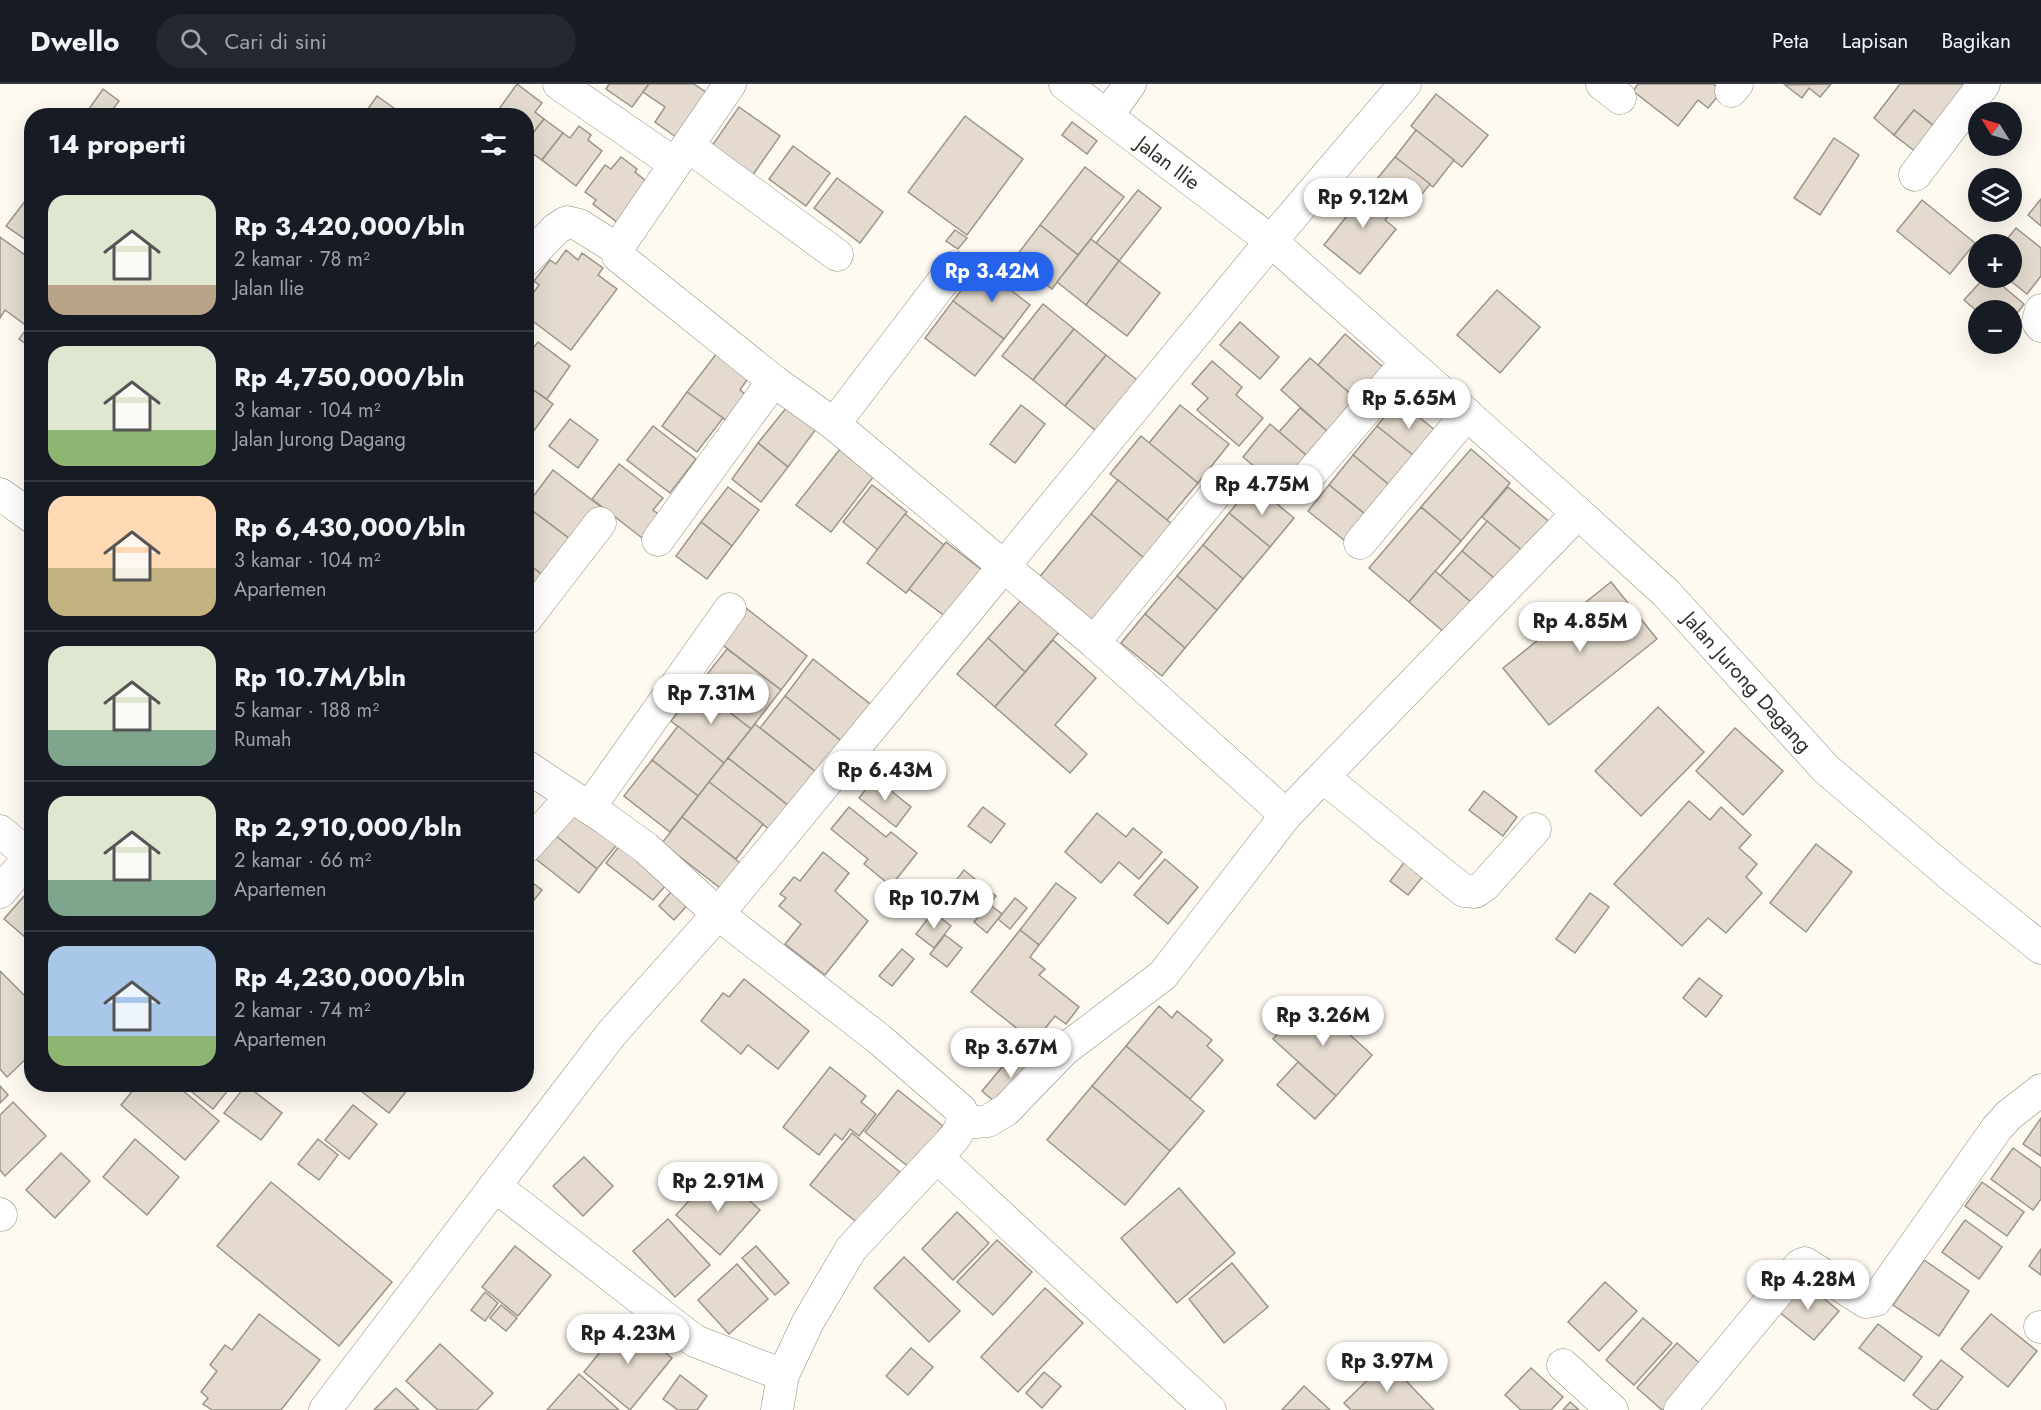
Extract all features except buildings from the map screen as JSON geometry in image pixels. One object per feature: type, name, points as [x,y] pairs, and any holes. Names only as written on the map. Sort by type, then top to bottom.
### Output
[{"type":"street","points":[[559,84],[681,155],[837,255]]},
{"type":"street","points":[[730,84],[617,249],[618,255],[775,382],[834,424],[1006,566],[1286,815]]},
{"type":"street","name":"Jalan Ilie","points":[[1065,84],[1271,241]]},
{"type":"street","points":[[1107,116],[1130,84]]},
{"type":"street","points":[[325,1410],[612,1033],[718,914],[1271,241],[1405,84]]},
{"type":"street","points":[[1914,175],[1984,84]]},
{"type":"street","points":[[534,252],[556,229],[567,222],[579,225],[617,249]]},
{"type":"street","name":"Jalan Jurong Dagang","points":[[1271,241],[1666,592],[1826,769],[1954,878],[2041,948]]},
{"type":"street","points":[[834,424],[954,267]]},
{"type":"street","points":[[2041,310],[2038,322],[2041,326]]},
{"type":"street","points":[[1301,486],[1407,362]]},
{"type":"street","points":[[658,540],[766,391],[775,382]]},
{"type":"street","points":[[1360,543],[1467,414]]},
{"type":"street","points":[[1094,642],[1222,486]]},
{"type":"street","points":[[0,494],[24,511]]},
{"type":"street","points":[[963,1123],[988,1121],[1006,1110],[1064,1050],[1163,975],[1286,815],[1578,513]]},
{"type":"street","points":[[534,609],[600,523]]},
{"type":"street","points":[[534,840],[580,802],[730,609]]},
{"type":"street","points":[[534,771],[646,848],[718,914],[879,1039],[961,1110],[963,1123],[955,1137],[851,1249],[808,1322],[783,1375],[777,1410]]},
{"type":"street","points":[[1323,777],[1464,891],[1475,892],[1484,886],[1535,828]]},
{"type":"street","points":[[0,831],[24,852]]},
{"type":"street","points":[[0,892],[24,865]]},
{"type":"street","points":[[1680,1410],[1800,1265],[1805,1263],[1866,1302],[1876,1300],[1997,1128],[2009,1114],[2041,1090]]},
{"type":"street","points":[[937,1157],[1210,1410]]},
{"type":"street","points":[[495,1185],[695,1341],[783,1375]]},
{"type":"street","points":[[1563,1365],[1612,1410]]}]
